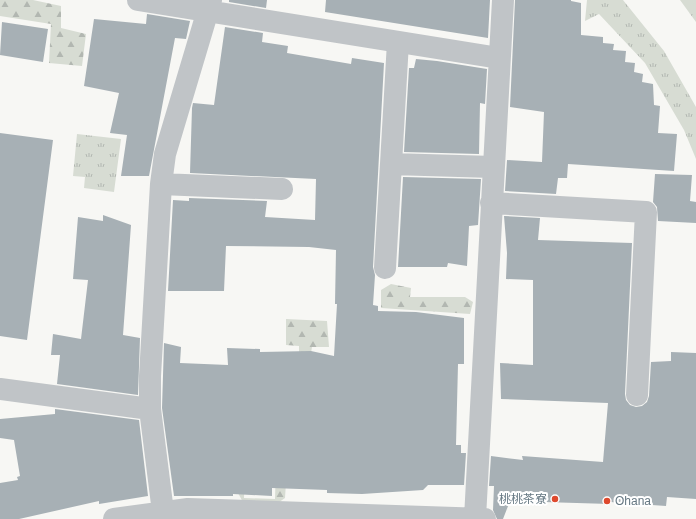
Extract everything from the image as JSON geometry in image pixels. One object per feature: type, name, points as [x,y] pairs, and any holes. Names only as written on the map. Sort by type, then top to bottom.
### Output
[{"type":"street","points":[[138,0],[209,6],[398,42],[499,58]]},
{"type":"street","points":[[475,518],[503,0]]},
{"type":"street","points":[[163,512],[150,409],[150,376],[161,184],[165,154],[209,6]]},
{"type":"street","points":[[385,268],[398,42]]},
{"type":"street","points":[[391,164],[493,167]]},
{"type":"street","points":[[161,184],[282,189]]},
{"type":"street","points":[[491,203],[646,212],[637,395]]},
{"type":"street","points":[[0,389],[150,409]]},
{"type":"street","points":[[114,519],[188,509],[485,519]]},
{"type":"green space","points":[[0,0],[33,0],[61,6],[61,28],[86,34],[82,66],[49,63],[51,24],[0,16]]},
{"type":"green space","points":[[587,0],[623,0],[664,51],[696,107],[696,159],[684,130],[645,63],[599,14],[585,21]]},
{"type":"green space","points":[[680,0],[696,0],[696,22]]},
{"type":"green space","points":[[77,134],[121,139],[114,192],[84,188],[85,177],[73,176]]},
{"type":"green space","points":[[391,284],[411,288],[410,297],[465,297],[473,302],[470,314],[381,308],[381,290]]},
{"type":"green space","points":[[286,319],[327,321],[329,347],[312,347],[311,353],[299,352],[299,346],[286,345]]},
{"type":"green space","points":[[289,437],[285,498],[275,505],[244,504],[238,493],[245,457],[244,498],[275,499],[276,466]]},
{"type":"building","points":[[229,0],[267,0],[266,8],[229,2]]},
{"type":"building","points":[[326,0],[490,0],[488,38],[325,12]]},
{"type":"building","points":[[515,0],[571,0],[581,3],[581,35],[603,37],[603,43],[614,44],[613,50],[626,51],[625,62],[635,63],[634,72],[643,74],[642,82],[653,84],[654,105],[660,106],[658,133],[677,134],[674,171],[568,164],[567,178],[558,178],[556,194],[505,191],[507,160],[542,162],[544,112],[510,107]]},
{"type":"building","points":[[147,14],[190,21],[186,39],[175,38],[149,176],[121,176],[127,135],[110,133],[119,93],[84,86],[94,19],[146,24]]},
{"type":"building","points":[[2,22],[48,29],[43,62],[0,55]]},
{"type":"building","points":[[225,27],[263,33],[262,42],[288,46],[287,53],[351,64],[352,58],[384,63],[373,267],[375,275],[373,305],[378,306],[378,311],[416,312],[464,318],[464,364],[458,364],[456,445],[461,445],[461,453],[466,453],[464,485],[428,485],[423,490],[362,494],[327,493],[327,490],[272,488],[272,496],[233,494],[233,496],[174,496],[162,408],[164,343],[181,347],[180,363],[228,365],[227,348],[260,349],[260,352],[311,351],[334,356],[337,304],[335,304],[336,250],[309,247],[226,246],[224,291],[168,291],[173,200],[189,201],[189,198],[267,201],[265,217],[315,220],[316,179],[190,173],[193,103],[214,105]]},
{"type":"building","points":[[416,59],[487,69],[485,104],[480,103],[479,154],[404,152],[409,68],[414,68]]},
{"type":"building","points":[[0,133],[53,140],[27,340],[0,336]]},
{"type":"building","points":[[655,174],[692,175],[690,201],[696,202],[696,223],[658,221],[657,207],[653,202]]},
{"type":"building","points":[[403,177],[481,179],[478,225],[469,226],[467,266],[448,263],[447,267],[398,267]]},
{"type":"building","points":[[103,215],[131,225],[123,335],[140,338],[138,395],[57,384],[60,355],[51,355],[53,334],[81,339],[88,280],[73,279],[78,217],[103,221]]},
{"type":"building","points":[[504,216],[540,218],[538,240],[632,243],[625,394],[626,400],[630,405],[636,407],[642,406],[647,402],[649,396],[651,362],[671,361],[671,352],[696,353],[696,499],[667,497],[666,506],[610,502],[610,504],[510,501],[503,519],[497,519],[493,510],[494,486],[489,486],[491,456],[523,460],[522,456],[603,462],[608,403],[501,399],[500,363],[533,365],[533,280],[506,279],[507,253]]},
{"type":"building","points":[[55,409],[139,420],[148,496],[99,504],[99,501],[19,519],[0,519],[0,483],[18,480],[17,477],[20,476],[14,440],[0,438],[0,419],[55,414]]},
{"type":"place","name":"桃桃茶寮","points":[[555,499]]},
{"type":"place","name":"Ohana","points":[[607,501]]}]
